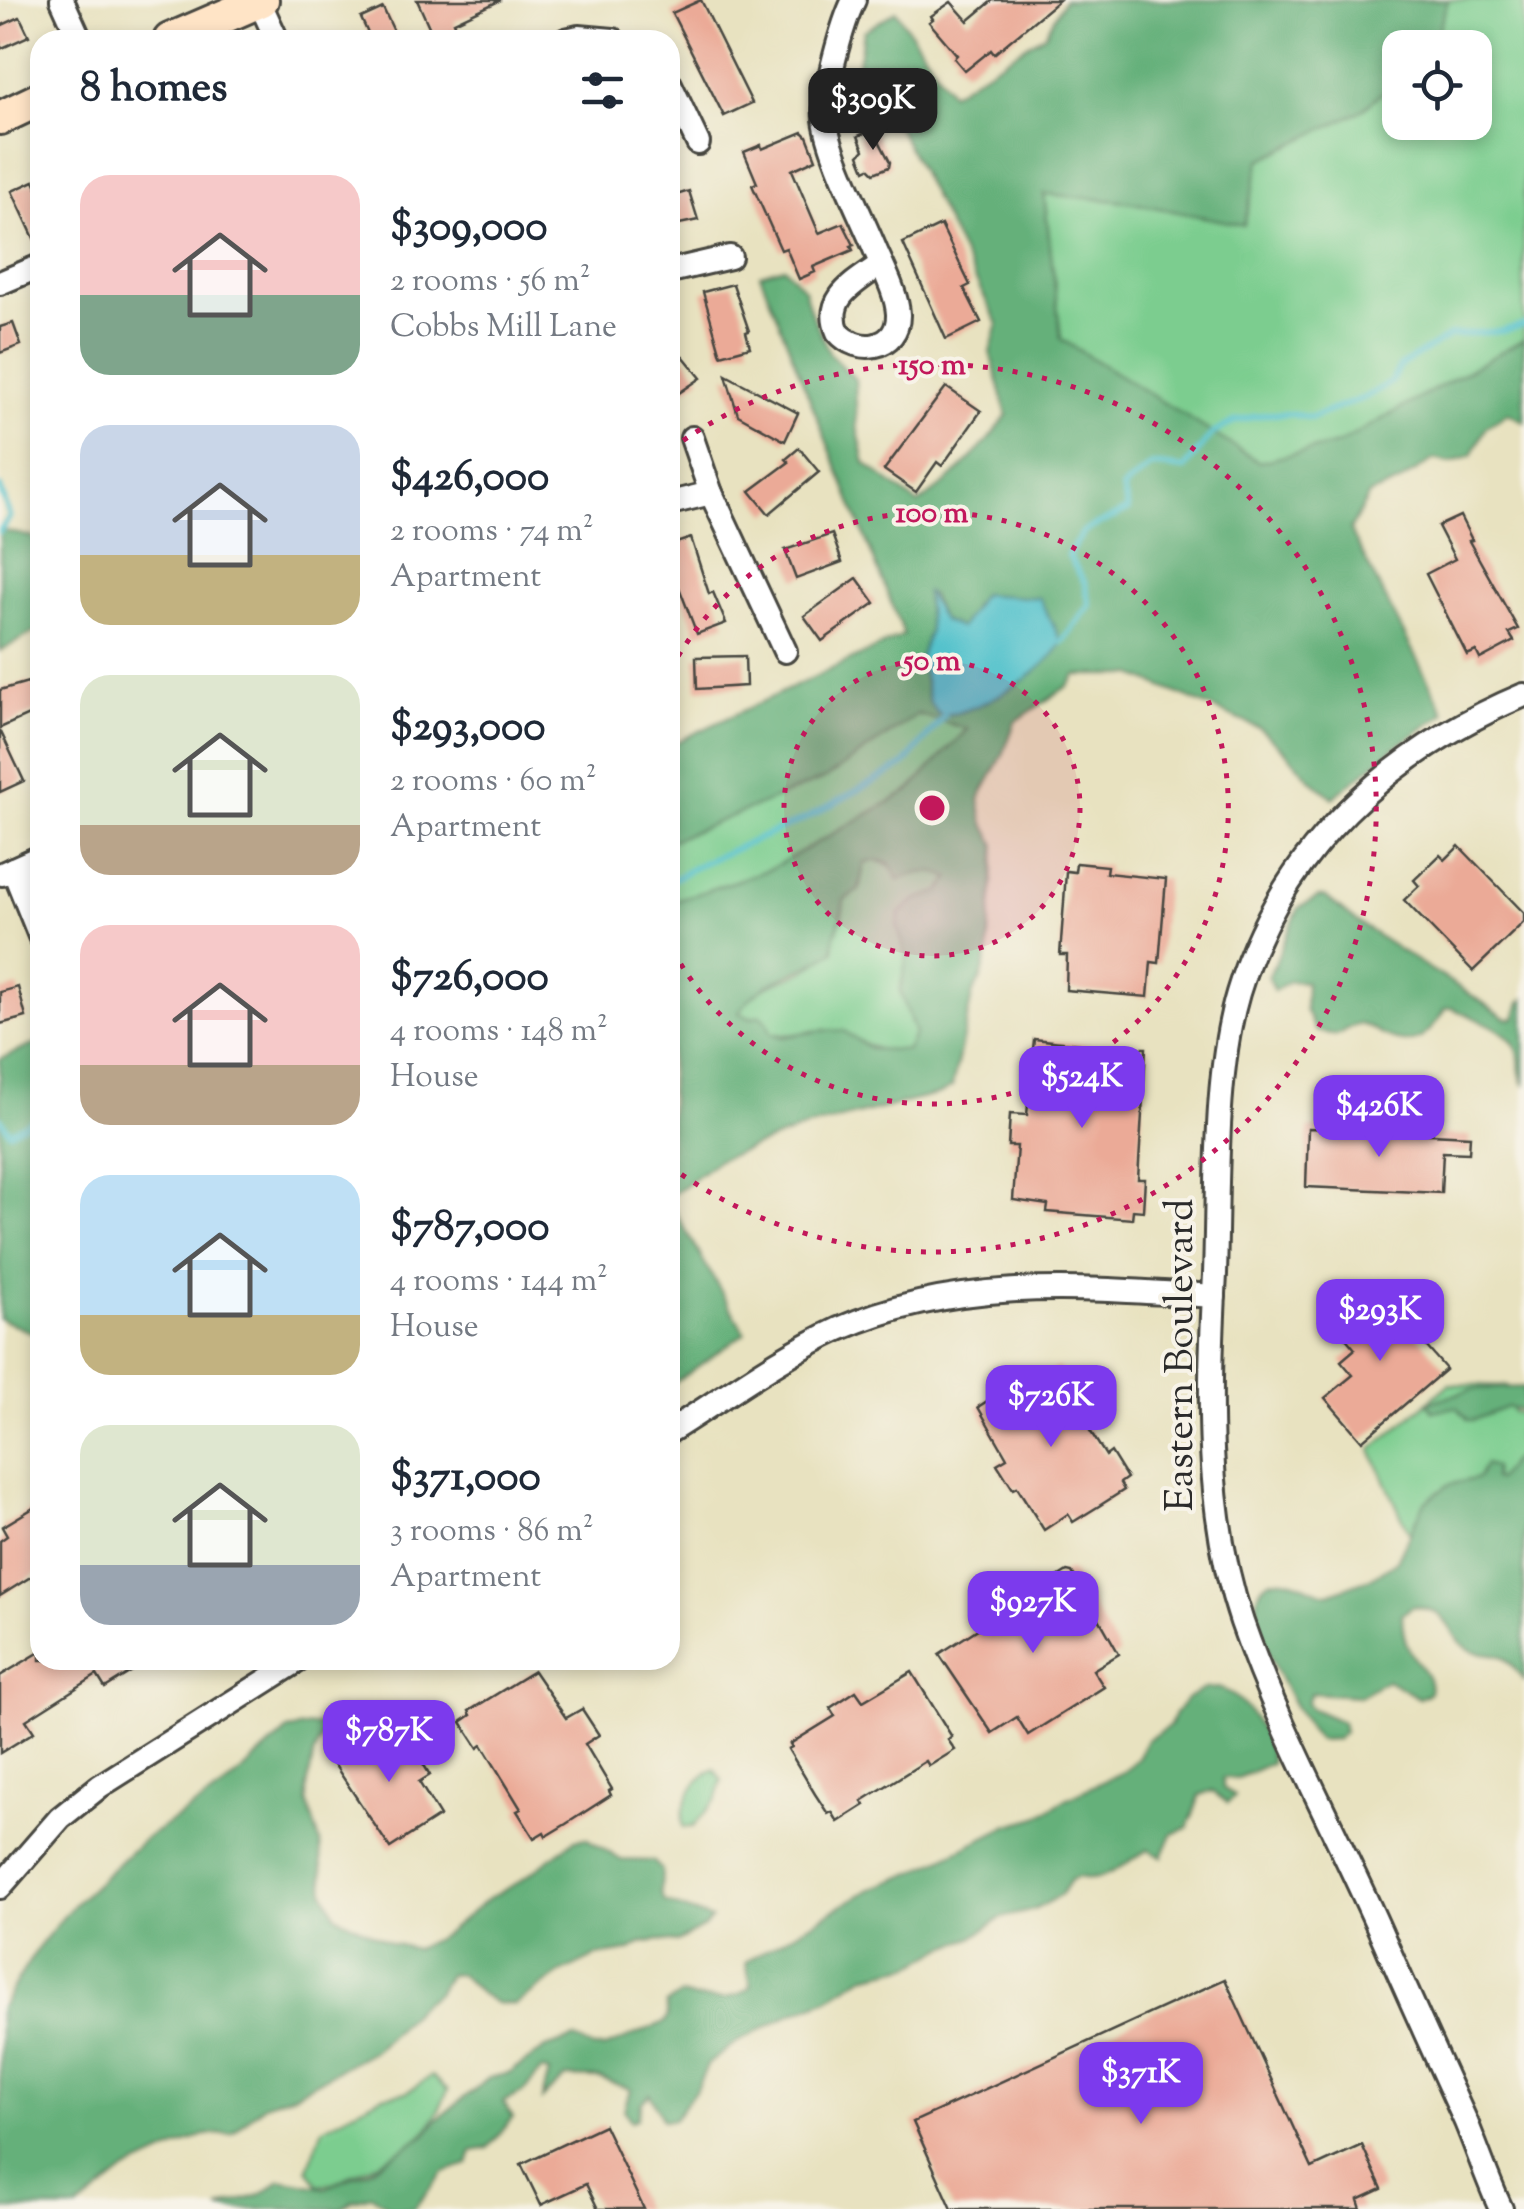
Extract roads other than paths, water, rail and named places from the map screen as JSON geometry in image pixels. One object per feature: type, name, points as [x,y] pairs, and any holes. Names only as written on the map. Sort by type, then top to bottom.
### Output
[{"type":"main road","points":[[193,30],[261,1]]},
{"type":"main road","points":[[0,118],[30,104]]},
{"type":"street","points":[[62,0],[76,30]]},
{"type":"street","points":[[854,0],[842,23],[824,116],[881,264]]},
{"type":"street","points":[[261,1],[273,30]]},
{"type":"street","points":[[680,105],[698,142]]},
{"type":"street","points":[[680,270],[730,257]]},
{"type":"street","points":[[0,283],[30,270]]},
{"type":"street","points":[[692,438],[711,493],[785,651]]},
{"type":"street","points":[[680,500],[711,493]]},
{"type":"street","name":"Eastern Boulevard","points":[[1501,2209],[1242,1622],[1221,1537],[1214,1487],[1211,1355],[1224,1071],[1238,994],[1258,944],[1286,889],[1314,849],[1368,788],[1431,740],[1524,695]]},
{"type":"street","points":[[30,862],[7,872],[30,917]]},
{"type":"street","points":[[680,1425],[838,1330],[887,1310],[934,1298],[1039,1288],[1214,1296]]},
{"type":"street","points":[[0,1887],[48,1830],[100,1786],[284,1670]]},
{"type":"water","points":[[926,591],[942,620],[960,628],[982,594],[1039,598],[1062,642],[1042,666],[1007,691],[969,709],[938,714],[929,702],[920,657],[929,632]]},
{"type":"waterway","points":[[1062,642],[1090,605],[1085,583],[1068,555],[1084,531],[1128,510],[1123,488],[1152,465],[1184,469],[1212,434],[1235,421],[1266,414],[1311,418],[1364,398],[1391,382],[1401,365],[1451,335],[1524,325]]},
{"type":"waterway","points":[[0,487],[10,517],[0,531]]},
{"type":"waterway","points":[[680,875],[807,818],[904,765],[944,716]]},
{"type":"waterway","points":[[0,1118],[9,1132],[30,1121]]}]
